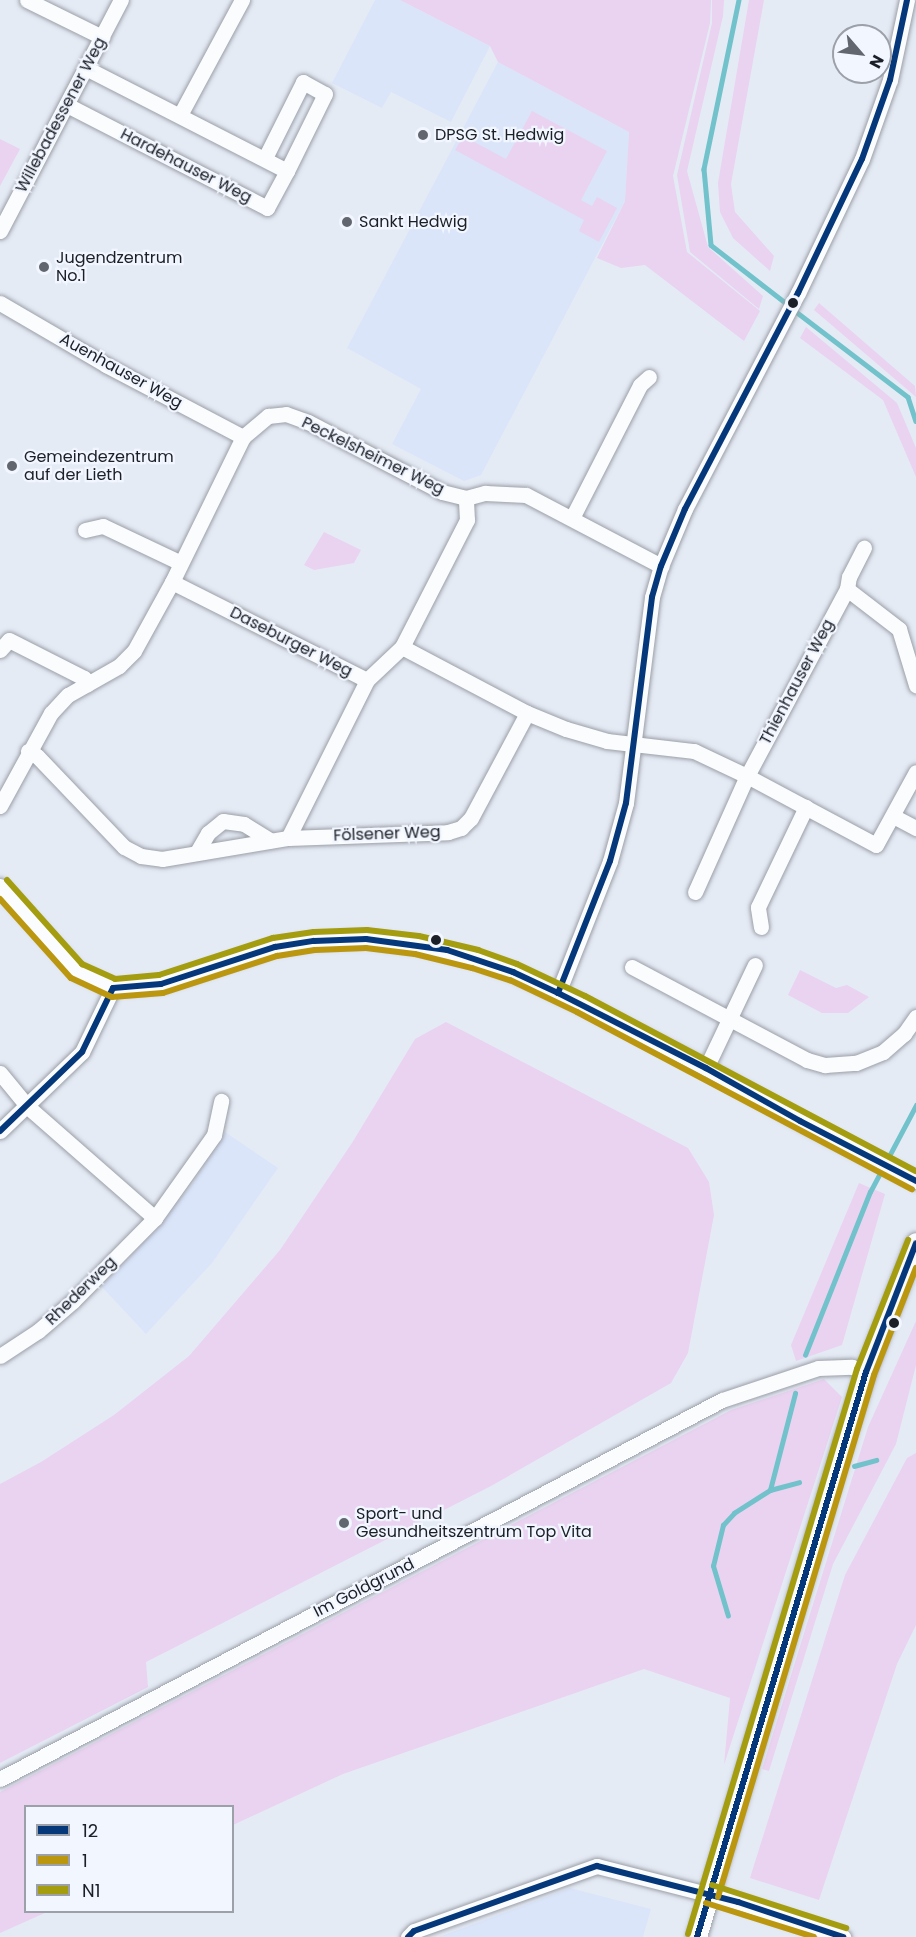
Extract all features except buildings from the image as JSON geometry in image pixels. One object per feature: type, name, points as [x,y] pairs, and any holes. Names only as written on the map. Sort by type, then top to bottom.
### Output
[{"type":"main road","points":[[697,1937],[866,1372],[916,1244]]},
{"type":"street","points":[[27,0],[102,37]]},
{"type":"street","name":"Willebadessener Weg","points":[[0,231],[121,0]]},
{"type":"street","points":[[180,115],[242,0]]},
{"type":"street","points":[[558,993],[610,861],[626,803],[652,597],[660,566],[685,509],[847,195],[876,123],[890,80],[907,0]]},
{"type":"street","points":[[86,68],[287,171]]},
{"type":"street","name":"Hardehauser Weg","points":[[67,105],[267,208],[325,94],[303,82],[265,159]]},
{"type":"street","name":"Auenhauser Weg","points":[[0,303],[106,365],[243,437]]},
{"type":"street","points":[[572,518],[640,385],[648,377]]},
{"type":"street","name":"Peckelsheimer Weg","points":[[0,806],[28,751],[51,713],[68,695],[119,666],[134,651],[172,582],[243,437],[268,416],[286,414],[308,422],[442,492],[466,498],[485,493],[526,495],[660,566]]},
{"type":"street","name":"Daseburger Weg","points":[[172,582],[367,680],[402,647],[467,520],[466,498]]},
{"type":"street","points":[[85,530],[103,526],[181,563]]},
{"type":"street","name":"Thienhauser Weg","points":[[696,892],[747,776],[847,589],[849,577],[864,548]]},
{"type":"street","points":[[847,589],[899,629],[916,685]]},
{"type":"street","points":[[0,650],[9,640],[84,678],[87,684]]},
{"type":"street","points":[[402,647],[527,713],[566,729],[634,746],[694,751],[747,776],[876,845],[916,772]]},
{"type":"street","points":[[288,838],[367,680]]},
{"type":"street","name":"Fölsener Weg","points":[[28,751],[36,756],[124,847],[141,856],[162,859],[288,838],[448,832],[461,828],[471,818],[527,713]]},
{"type":"street","points":[[761,927],[758,907],[806,807]]},
{"type":"street","points":[[893,816],[916,828]]},
{"type":"street","points":[[198,852],[208,833],[224,821],[244,824],[270,840]]},
{"type":"street","points":[[0,886],[77,971],[113,988],[161,984],[275,947],[314,941],[366,939],[447,950],[513,972],[558,993],[706,1068],[916,1181]]},
{"type":"street","points":[[706,1068],[755,965]]},
{"type":"street","points":[[632,967],[807,1060],[825,1065],[856,1063],[883,1052],[904,1034],[916,1017]]},
{"type":"street","points":[[0,1131],[28,1107],[82,1052],[113,988]]},
{"type":"street","points":[[0,1073],[28,1107],[155,1218]]},
{"type":"street","name":"Rhederweg","points":[[0,1356],[38,1331],[73,1301],[155,1218],[214,1135],[221,1101]]},
{"type":"street","name":"Im Goldgrund","points":[[0,1779],[722,1400],[818,1368],[852,1367],[866,1372]]},
{"type":"street","points":[[408,1937],[414,1931],[597,1866],[709,1894],[843,1937]]},
{"type":"shaded area","points":[[375,0],[400,0],[490,46],[451,122],[391,92],[382,108],[332,83]]},
{"type":"shaded area","points":[[400,0],[711,0],[710,23],[673,176],[687,252],[760,311],[744,341],[645,265],[621,268],[597,258],[625,201],[629,132],[498,62],[490,46]]},
{"type":"shaded area","points":[[712,0],[724,0],[723,16],[687,171],[708,247],[763,296],[759,309],[690,252],[677,175],[712,23]]},
{"type":"shaded area","points":[[749,0],[764,0],[731,184],[735,212],[774,256],[770,271],[733,238],[720,212],[718,183]]},
{"type":"shaded area","points":[[498,62],[629,132],[625,201],[481,475],[464,481],[392,444],[421,389],[347,348]]},
{"type":"shaded area","points":[[532,111],[607,151],[581,200],[592,206],[597,197],[617,208],[599,242],[579,231],[584,220],[455,150],[463,136],[506,159]]},
{"type":"shaded area","points":[[0,139],[20,149],[0,186]]},
{"type":"shaded area","points":[[819,303],[915,386],[916,397],[814,310]]},
{"type":"shaded area","points":[[806,327],[897,403],[916,448],[916,477],[883,400],[800,338]]},
{"type":"shaded area","points":[[324,532],[361,550],[354,563],[314,570],[304,565]]},
{"type":"shaded area","points":[[800,970],[836,988],[847,985],[869,997],[848,1013],[822,1013],[788,995]]},
{"type":"shaded area","points":[[446,1022],[688,1148],[709,1182],[714,1215],[688,1353],[671,1383],[491,1486],[146,1662],[148,1687],[0,1763],[0,1484],[41,1462],[114,1415],[189,1356],[280,1250],[352,1143],[415,1039]]},
{"type":"shaded area","points":[[225,1132],[278,1168],[212,1263],[146,1334],[101,1286],[132,1255],[191,1186]]},
{"type":"shaded area","points":[[859,1183],[885,1194],[842,1345],[796,1361],[791,1345]]},
{"type":"shaded area","points":[[916,1321],[916,1365],[896,1444],[833,1564],[769,1771],[762,1769],[868,1427]]},
{"type":"shaded area","points":[[824,1379],[842,1397],[724,1765],[730,1698],[644,1669],[343,1774],[234,1825],[234,1805],[24,1805],[24,1913],[45,1913],[0,1933],[0,1792],[731,1410]]},
{"type":"shaded area","points":[[916,1453],[916,1625],[897,1664],[819,1900],[750,1878],[845,1575],[907,1458]]},
{"type":"shaded area","points":[[570,1888],[651,1909],[643,1937],[439,1937]]},
{"type":"waterway","points":[[739,0],[704,169],[711,245],[787,304]]},
{"type":"waterway","points":[[794,310],[908,397],[916,421]]},
{"type":"waterway","points":[[805,1355],[870,1192],[916,1105]]},
{"type":"waterway","points":[[770,1490],[795,1393]]},
{"type":"waterway","points":[[854,1466],[876,1460]]},
{"type":"waterway","points":[[728,1616],[713,1566],[723,1525],[734,1513],[770,1490],[799,1482]]},
{"type":"transit line","name":"12","points":[[558,993],[610,861],[626,803],[652,597],[661,566],[685,509],[798,293],[862,159],[890,80],[907,0]]},
{"type":"transit line","name":"N1","points":[[7,880],[82,964],[115,979],[159,975],[273,938],[314,932],[367,930],[419,936],[478,950],[517,964],[585,996],[916,1171]]},
{"type":"transit line","name":"1","points":[[0,899],[71,978],[112,997],[163,993],[277,956],[315,950],[366,948],[415,954],[510,980],[577,1012],[912,1189]]},
{"type":"transit line","name":"12","points":[[113,988],[161,984],[275,947],[314,941],[366,939],[447,950],[513,972],[558,993],[706,1068],[800,1121],[916,1181]]},
{"type":"transit line","name":"12","points":[[0,1131],[82,1052],[113,988]]},
{"type":"transit line","name":"N1","points":[[688,1934],[857,1369],[908,1240]]},
{"type":"transit line","name":"12","points":[[697,1937],[866,1372],[916,1243]]},
{"type":"transit line","name":"1","points":[[718,1897],[874,1375],[916,1268]]},
{"type":"transit line","name":"12","points":[[408,1937],[414,1931],[597,1866],[738,1902],[843,1937]]},
{"type":"transit line","name":"N1","points":[[712,1885],[846,1928]]},
{"type":"transit line","name":"1","points":[[706,1903],[814,1937]]},
{"type":"place","name":"DPSG St. Hedwig","points":[[423,135]]},
{"type":"place","name":"Sankt Hedwig","points":[[347,222]]},
{"type":"place","name":"Jugendzentrum No.1","points":[[44,267]]},
{"type":"place","name":"Gemeindezentrum auf der Lieth","points":[[12,466]]},
{"type":"place","name":"Sport- und Gesundheitszentrum Top Vita","points":[[344,1523]]}]
